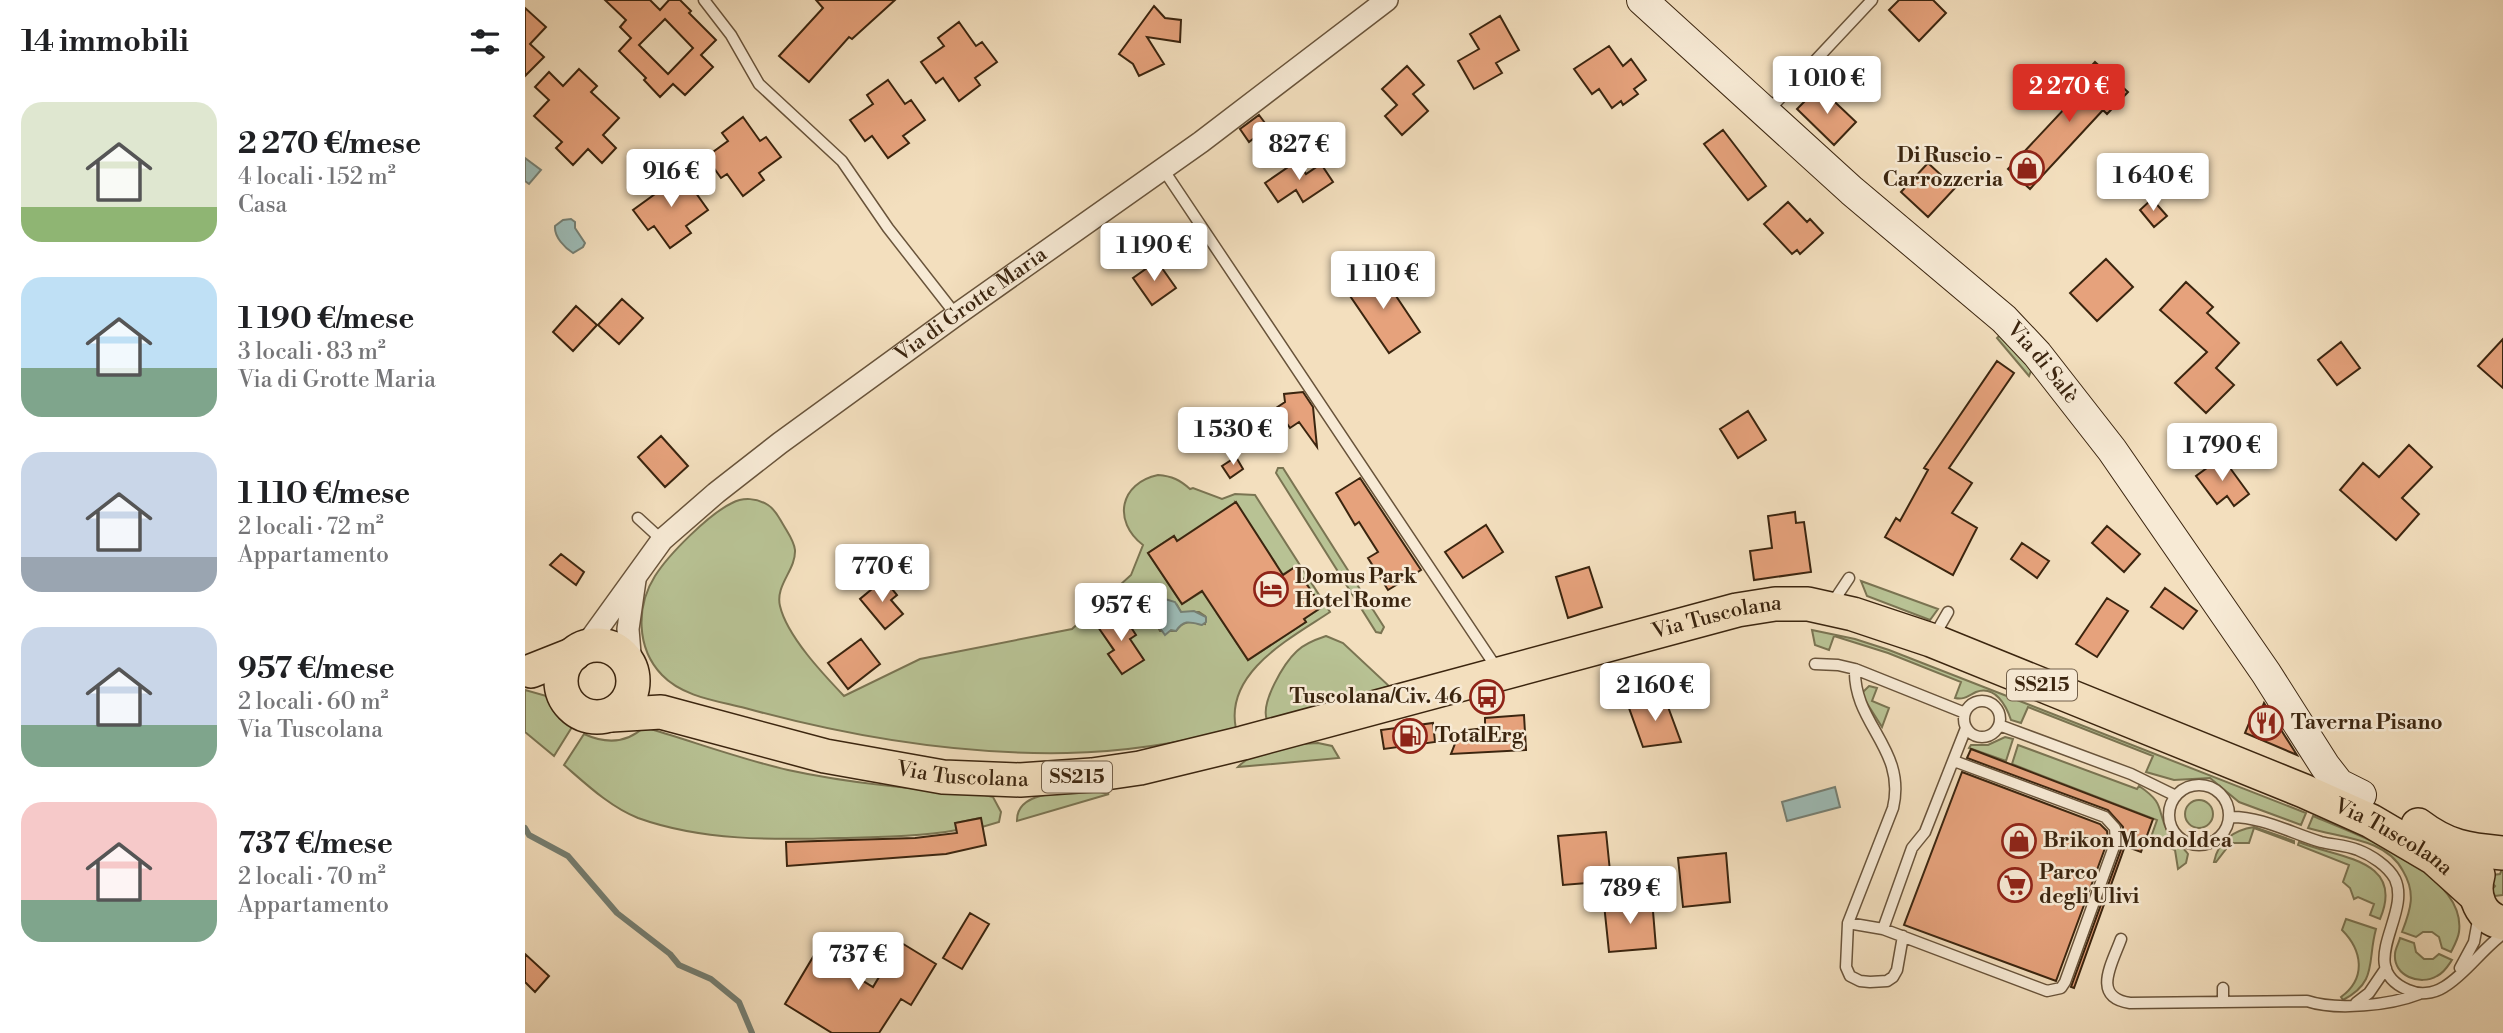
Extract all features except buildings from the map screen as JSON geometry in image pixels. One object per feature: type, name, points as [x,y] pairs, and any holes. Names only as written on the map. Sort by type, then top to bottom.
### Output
[{"type":"main road","name":"Via di Salè","points":[[1642,0],[1867,204],[1967,280],[2004,319],[2112,450],[2266,673],[2325,766],[2339,784],[2361,795]]},
{"type":"main road","name":"Via Tuscolana","points":[[611,715],[661,712],[848,761],[943,776],[998,780],[1065,778],[1112,773],[1308,731],[1737,610],[1787,603],[1939,626],[2401,836],[2434,858],[2486,908]]},
{"type":"main road","points":[[528,671],[594,645],[609,647],[622,654],[661,712]]},
{"type":"main road","points":[[563,694],[561,680],[565,666],[579,651]]},
{"type":"main road","points":[[528,671],[563,694],[571,706],[583,715],[597,718],[611,715],[623,708],[631,696],[632,670]]},
{"type":"main road","name":"Via Tuscolana","points":[[2304,790],[2361,795],[2398,811],[2449,845],[2503,854]]},
{"type":"main road","points":[[2486,908],[2477,876],[2490,860],[2503,854]]},
{"type":"street","name":"Via di Grotte Maria","points":[[579,651],[662,540],[761,458],[1163,169],[1387,0]]},
{"type":"street","points":[[632,670],[628,629],[635,578]]},
{"type":"lane","points":[[704,0],[731,35],[759,84],[842,162],[888,228],[957,315]]},
{"type":"lane","points":[[1766,113],[1872,0]]},
{"type":"lane","points":[[1163,169],[1487,681]]},
{"type":"lane","points":[[638,518],[662,540]]},
{"type":"lane","points":[[1829,608],[1849,578]]},
{"type":"lane","points":[[1815,664],[1855,669],[1965,713]]},
{"type":"lane","points":[[1855,669],[1854,685],[1857,697],[1888,755],[1897,792],[1848,923],[1846,967],[1850,976],[1860,981],[1887,981],[1893,977],[1897,970],[1903,936]]},
{"type":"lane","points":[[1883,929],[1912,848],[1925,832],[1954,761],[1966,728],[1965,713],[1972,704],[1988,702],[2000,714],[1999,725],[1993,734],[1984,737],[1973,735],[1966,728]]},
{"type":"lane","points":[[1999,725],[2131,774],[2176,796]]},
{"type":"lane","points":[[1848,923],[1883,929],[2047,990],[2061,988],[2116,841],[2115,828],[2105,817],[1954,761]]},
{"type":"lane","points":[[2191,786],[2210,787],[2224,799],[2229,817],[2221,835],[2212,842],[2190,844],[2176,835],[2169,820],[2171,803],[2176,796],[2191,786]]},
{"type":"lane","points":[[2229,817],[2252,818],[2308,838],[2357,849],[2386,868],[2394,879],[2398,891],[2397,904],[2386,944],[2385,968],[2369,993],[2353,1004]]},
{"type":"lane","points":[[2453,980],[2474,942],[2486,908]]},
{"type":"lane","points":[[2120,939],[2107,989],[2112,997],[2120,1002],[2307,1001],[2332,1007],[2392,1002],[2443,988],[2503,934]]},
{"type":"lane","points":[[2385,968],[2399,985],[2419,994]]},
{"type":"lane","points":[[2223,988],[2223,1002]]},
{"type":"green space","points":[[2003,332],[2033,366],[2029,376],[1997,338]]},
{"type":"green space","points":[[1278,468],[1283,468],[1384,627],[1381,633],[1376,632],[1276,473]]},
{"type":"green space","points":[[1158,475],[1167,476],[1190,489],[1222,499],[1235,494],[1255,495],[1330,612],[1280,645],[1250,674],[1240,690],[1235,709],[1236,729],[1152,746],[1067,753],[985,751],[905,742],[824,728],[701,697],[670,682],[653,664],[647,652],[643,640],[642,613],[644,600],[655,576],[701,525],[723,508],[745,499],[759,501],[771,507],[791,537],[794,557],[779,598],[784,618],[816,666],[844,696],[920,659],[1072,629],[1131,575],[1143,545],[1127,525],[1125,504],[1128,494],[1145,479]],"holes":[[[1235,503],[1276,564],[1277,578],[1295,567],[1322,607],[1304,619],[1306,622],[1248,660],[1217,613],[1239,599]],[[1174,536],[1208,588],[1182,604],[1148,553]],[[1177,605],[1181,612],[1199,612],[1205,616],[1205,624],[1185,623],[1176,631],[1160,631],[1155,621]],[[1120,612],[1135,635],[1113,649],[1099,627]],[[1130,640],[1143,659],[1122,674],[1108,654]]]},
{"type":"green space","points":[[1861,581],[1938,609],[1930,620],[1867,596]]},
{"type":"green space","points":[[1812,630],[1889,650],[2306,813],[2301,825],[2239,802],[2210,778],[2174,780],[2146,772],[2153,756],[2028,707],[2021,723],[2011,720],[2003,703],[1989,691],[1955,698],[1961,682],[1888,653],[1834,636],[1829,650],[1815,645]]},
{"type":"green space","points":[[1326,636],[1343,643],[1389,686],[1359,697],[1267,720],[1270,694],[1286,664],[1300,648]]},
{"type":"green space","points":[[1869,686],[1877,688],[1872,701],[1889,708],[1882,727],[1863,697],[1863,692]]},
{"type":"green space","points":[[525,690],[564,701],[566,718],[572,727],[554,756],[525,732]]},
{"type":"green space","points":[[644,727],[752,761],[812,775],[993,797],[1001,812],[999,822],[982,827],[980,818],[956,823],[957,830],[913,835],[789,839],[712,835],[662,826],[618,808],[564,765],[584,734],[600,740],[615,741],[630,737]]},
{"type":"green space","points":[[2005,737],[2013,739],[2006,761],[1969,748],[1971,745],[1988,745]]},
{"type":"green space","points":[[1318,743],[1332,746],[1339,758],[1238,767],[1265,751]]},
{"type":"green space","points":[[2018,745],[2137,789],[2139,786],[2148,792],[2157,802],[2168,833],[2188,854],[2186,863],[2178,869],[2175,850],[2150,840],[2157,820],[2012,764]]},
{"type":"green space","points":[[1099,792],[1109,794],[1017,821],[1019,810],[1026,802],[1036,797]]},
{"type":"green space","points":[[2199,800],[2209,804],[2213,814],[2209,824],[2199,828],[2189,824],[2185,814],[2189,804]]},
{"type":"green space","points":[[2313,816],[2380,845],[2427,874],[2445,892],[2457,911],[2459,932],[2451,952],[2442,948],[2439,937],[2432,932],[2423,932],[2416,937],[2402,932],[2410,908],[2411,894],[2407,879],[2395,860],[2385,852],[2361,841],[2308,828]]},
{"type":"green space","points":[[2254,827],[2294,843],[2254,828],[2249,843],[2224,843],[2226,849],[2214,862],[2223,842],[2240,831]]},
{"type":"green space","points":[[2299,842],[2348,857],[2376,872],[2384,883],[2386,899],[2380,919],[2370,915],[2374,904],[2358,897],[2354,899],[2350,888],[2343,882],[2349,865],[2298,845]]},
{"type":"green space","points":[[2503,867],[2503,895],[2495,896],[2492,890],[2495,886],[2491,882],[2493,875],[2500,874]]},
{"type":"green space","points":[[2346,919],[2376,929],[2366,978],[2362,986],[2343,1000],[2341,997],[2355,981],[2359,964],[2354,946],[2342,930]]},
{"type":"green space","points":[[2400,938],[2414,943],[2416,952],[2424,959],[2433,959],[2439,954],[2452,960],[2442,973],[2430,979],[2409,977],[2398,968],[2396,962],[2395,952]]},
{"type":"water","points":[[525,158],[541,170],[529,184],[525,181]]},
{"type":"water","points":[[571,219],[585,243],[573,253],[561,242],[555,230],[555,226],[563,220]]},
{"type":"water","points":[[1165,599],[1175,602],[1181,612],[1194,611],[1206,617],[1206,622],[1202,625],[1185,623],[1176,631],[1171,630],[1165,635],[1155,621],[1158,606]]},
{"type":"water","points":[[1835,787],[1840,807],[1787,821],[1782,802]]},
{"type":"waterway","points":[[525,828],[529,835],[568,856],[617,913],[670,954],[679,965],[711,979],[739,1002],[752,1033]]},
{"type":"place","name":"Di Ruscio - Carrozzeria","points":[[2027,168]]},
{"type":"place","name":"Domus Park Hotel Rome","points":[[1271,589]]},
{"type":"place","name":"Tuscolana/Civ. 46","points":[[1487,697]]},
{"type":"place","name":"Taverna Pisano","points":[[2266,723]]},
{"type":"place","name":"TotalErg","points":[[1410,736]]},
{"type":"place","name":"Brikon MondoIdea","points":[[2019,841]]},
{"type":"place","name":"Parco degli Ulivi","points":[[2015,885]]}]
